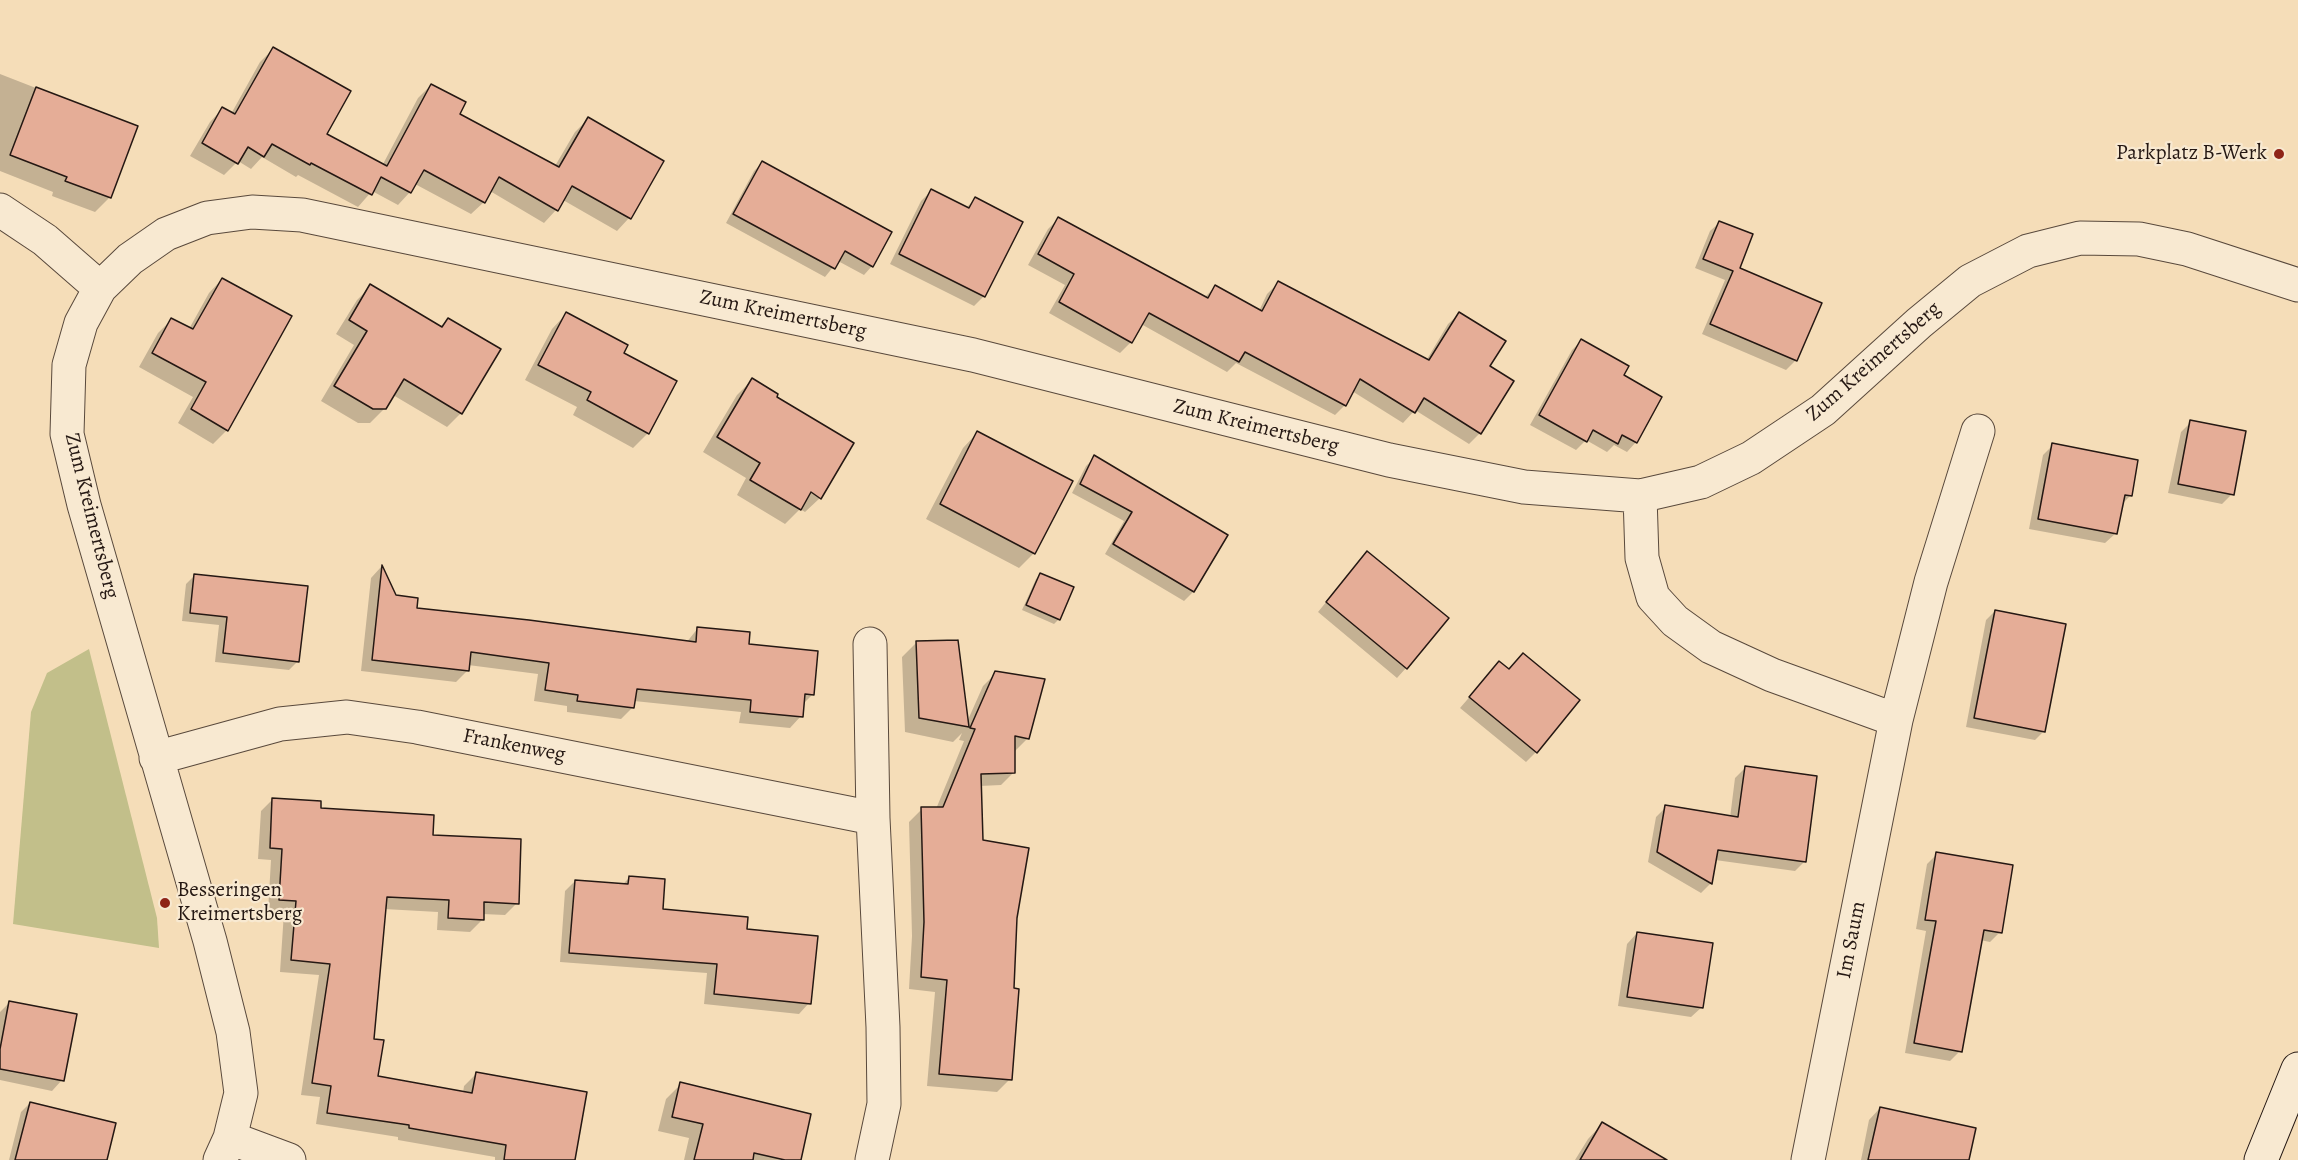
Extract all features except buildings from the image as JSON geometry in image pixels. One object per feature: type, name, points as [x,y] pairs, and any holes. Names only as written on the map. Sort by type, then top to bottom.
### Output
[{"type":"street","points":[[0,210],[45,240],[100,288]]},
{"type":"street","name":"Zum Kreimertsberg","points":[[225,1149],[240,1093],[233,1032],[210,941],[84,505],[67,434],[69,365],[81,323],[100,288],[130,259],[166,234],[207,218],[252,212],[302,214],[973,355],[1389,460],[1524,487],[1640,496],[1701,482],[1751,458],[1823,410],[1919,323],[1970,281],[2028,251],[2080,238],[2139,239],[2187,249],[2298,285]]},
{"type":"street","name":"Im Saum","points":[[1809,1160],[1896,720],[1931,582],[1978,431]]},
{"type":"street","points":[[1640,496],[1642,558],[1653,597],[1675,621],[1711,647],[1762,671],[1896,720]]},
{"type":"street","points":[[870,644],[873,818],[883,1027],[884,1104],[872,1160]]},
{"type":"street","name":"Frankenweg","points":[[156,758],[280,724],[347,717],[417,727],[873,818]]},
{"type":"street","points":[[2261,1160],[2298,1069]]},
{"type":"street","points":[[225,1149],[289,1160]]},
{"type":"shaded area","points":[[89,649],[157,918],[159,948],[13,924],[31,712],[47,673]]},
{"type":"place","name":"Parkplatz B-Werk","points":[[2279,154]]},
{"type":"place","name":"Besseringen Kreimertsberg","points":[[165,903]]}]
